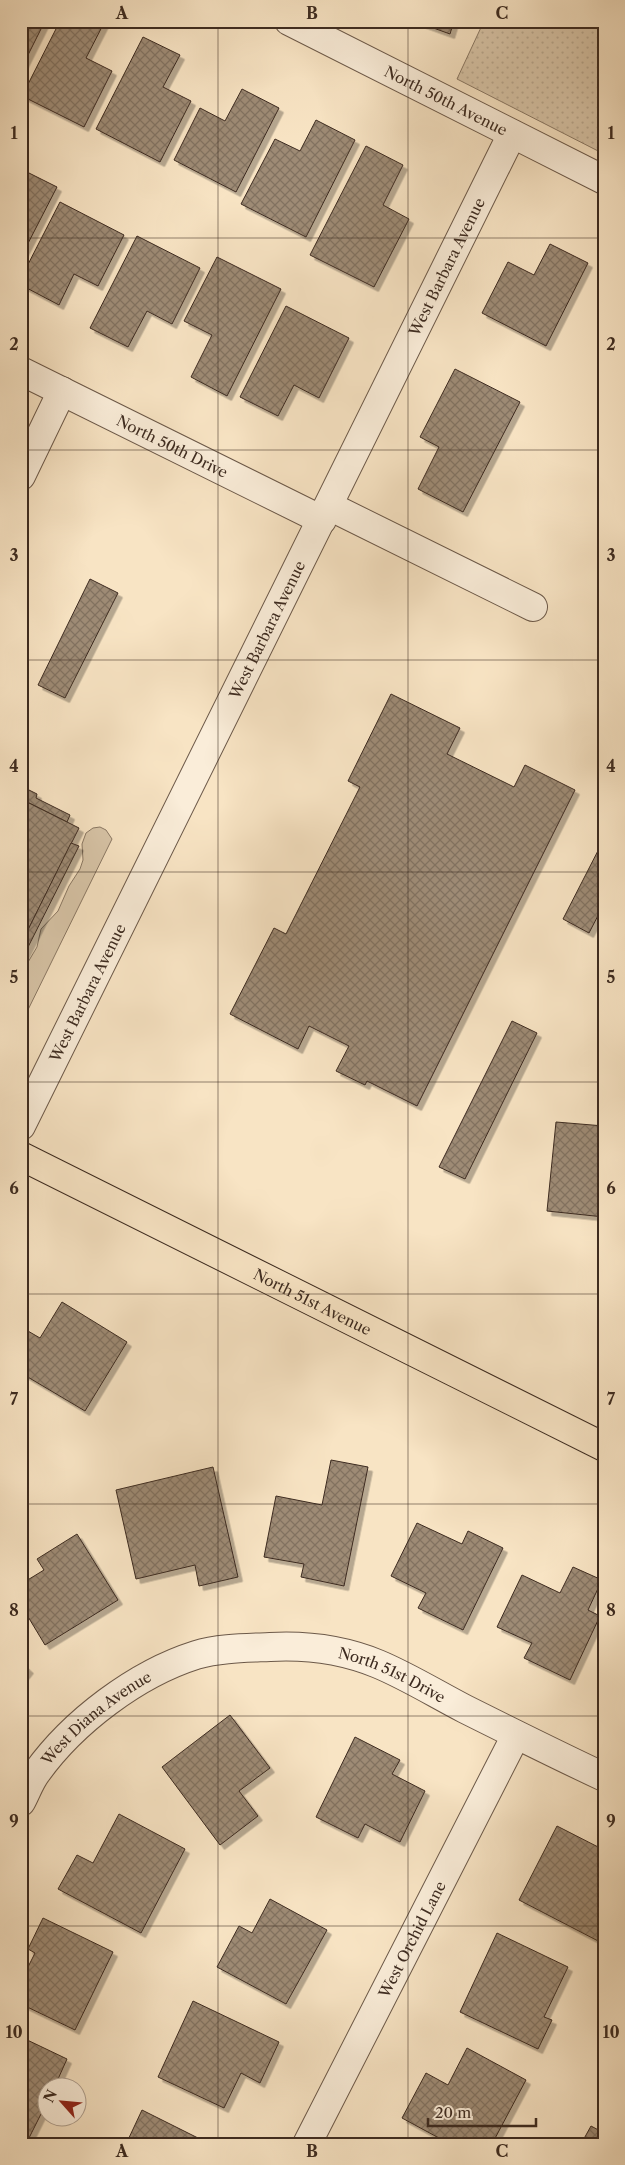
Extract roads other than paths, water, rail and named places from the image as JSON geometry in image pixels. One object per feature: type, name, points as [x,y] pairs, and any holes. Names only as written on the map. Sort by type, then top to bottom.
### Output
[{"type":"main road","name":"North 51st Avenue","points":[[21,1156],[604,1447]]},
{"type":"street","name":"North 50th Avenue","points":[[289,21],[604,180]]},
{"type":"street","name":"West Barbara Avenue","points":[[21,1126],[512,134]]},
{"type":"street","name":"North 50th Drive","points":[[21,372],[532,607]]},
{"type":"street","points":[[21,476],[62,391]]},
{"type":"street","name":"North 51st Drive","points":[[165,1668],[196,1655],[238,1648],[287,1646],[326,1649],[377,1663],[516,1735],[604,1777]]},
{"type":"street","name":"West Diana Avenue","points":[[21,1802],[36,1773],[61,1744],[100,1708],[137,1682],[165,1668]]},
{"type":"street","name":"West Orchid Lane","points":[[307,2144],[516,1735]]}]
